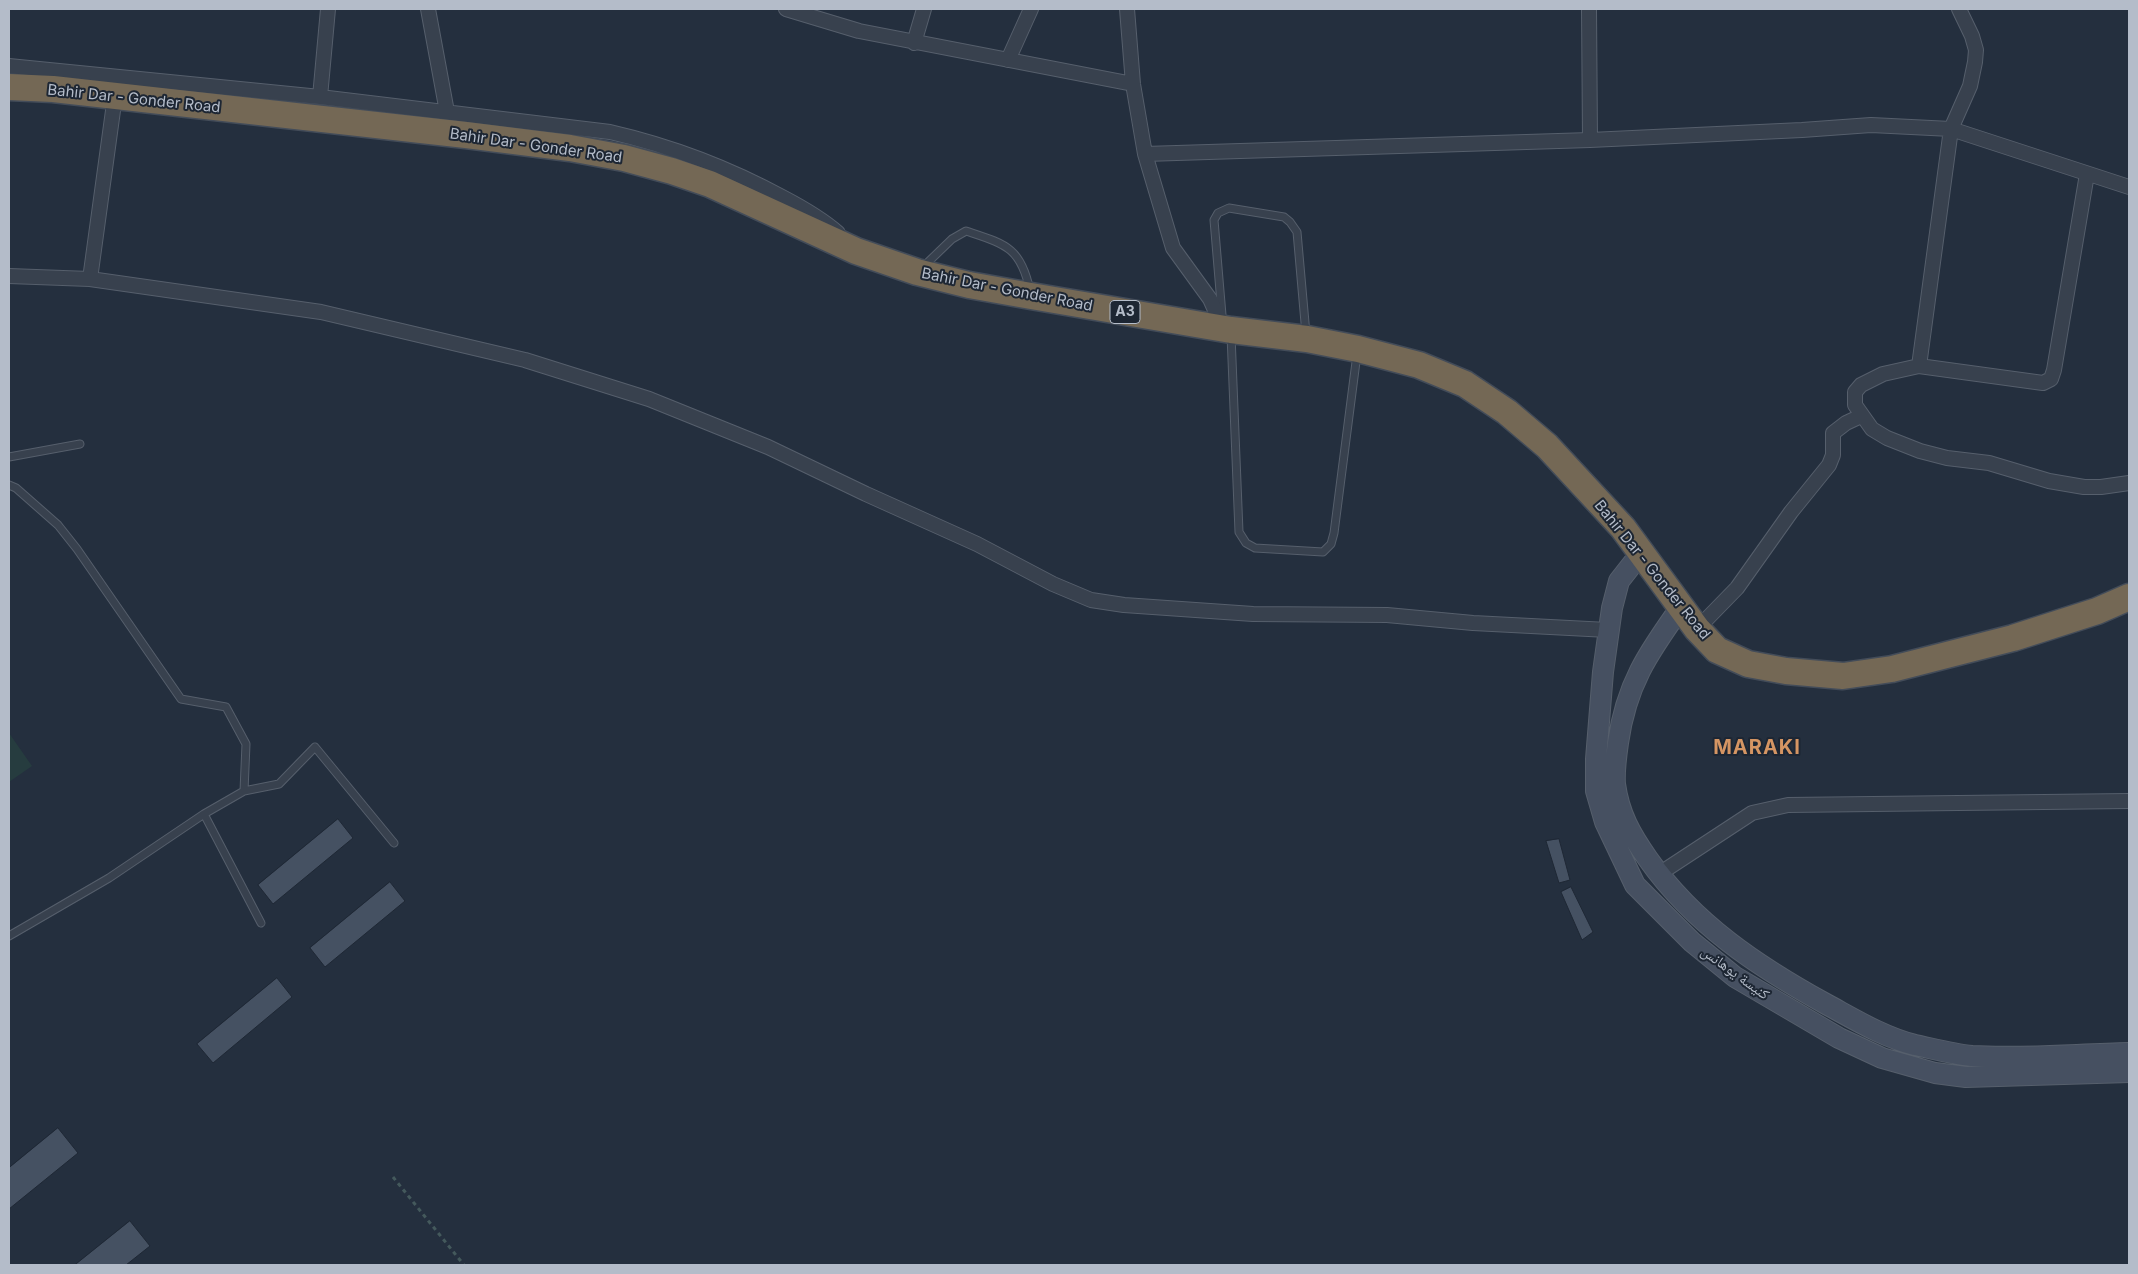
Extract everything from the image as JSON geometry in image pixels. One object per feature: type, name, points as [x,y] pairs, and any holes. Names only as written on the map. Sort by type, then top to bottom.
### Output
[{"type":"highway","name":"Bahir Dar - Gonder Road","points":[[9,88],[53,89],[466,135],[570,148],[624,158],[672,170],[710,184],[856,251],[917,272],[969,285],[1031,296],[1227,329],[1307,339],[1358,349],[1419,365],[1458,381],[1507,412],[1547,446],[1623,528],[1697,629],[1717,650],[1748,664],[1786,671],[1843,676],[1892,670],[2013,638],[2097,612],[2129,597]]},
{"type":"street","points":[[320,97],[328,9]]},
{"type":"street","points":[[428,9],[447,112]]},
{"type":"street","points":[[786,9],[807,12],[859,32],[1133,84]]},
{"type":"street","points":[[914,43],[924,9]]},
{"type":"street","points":[[1008,60],[1031,9]]},
{"type":"street","points":[[1127,9],[1133,84],[1145,154],[1173,248],[1210,299],[1227,329]]},
{"type":"street","points":[[1590,9],[1590,140]]},
{"type":"street","points":[[1919,366],[1951,129],[1970,86],[1976,62],[1976,50],[1972,36],[1959,9]]},
{"type":"street","points":[[9,66],[320,97],[610,132],[652,142],[724,168],[758,184],[830,226],[856,251]]},
{"type":"street","points":[[90,279],[115,96]]},
{"type":"street","points":[[1145,154],[1590,140],[1793,131],[1871,125],[1951,129],[2129,187]]},
{"type":"street","points":[[2087,174],[2054,370],[2050,379],[2043,383],[1919,366],[1883,374],[1860,384],[1855,392],[1855,405],[1861,416],[1872,428],[1887,438],[1920,451],[1946,458],[1989,463],[2049,480],[2084,487],[2129,483]]},
{"type":"street","points":[[9,276],[90,279],[321,312],[525,360],[649,399],[768,447],[962,537],[1053,584],[1091,600],[1124,605],[1252,614],[1387,615],[1473,623],[1608,630]]},
{"type":"street","points":[[1697,629],[1737,588],[1786,518],[1829,465],[1833,456],[1832,433],[1846,423],[1861,416]]},
{"type":"street","name":"كنيسة يوهانس","points":[[1641,552],[1619,581],[1612,608],[1596,743],[1606,790],[1604,822],[1635,885],[1692,942],[1729,972],[1783,1007],[1839,1038],[1882,1058],[1935,1073],[1966,1077],[2129,1072]]},
{"type":"street","points":[[1681,607],[1638,670],[1624,707],[1616,764],[1606,790],[1629,832],[1658,874],[1680,900],[1723,939],[1742,953],[1789,983],[1888,1036],[1914,1044],[1970,1056],[2129,1053]]},
{"type":"street","points":[[1658,874],[1752,814],[1788,805],[2129,801]]},
{"type":"street","points":[[1729,972],[1742,953]]},
{"type":"lane","points":[[1307,339],[1297,232],[1290,222],[1284,217],[1230,208],[1218,212],[1214,220],[1227,329],[1239,532],[1246,543],[1255,548],[1323,552],[1331,544],[1358,349]]},
{"type":"lane","points":[[917,272],[952,239],[966,231],[1001,242],[1014,254],[1026,270],[1031,296]]},
{"type":"lane","points":[[9,457],[80,444]]},
{"type":"lane","points":[[9,485],[16,488],[58,525],[77,549],[180,699],[226,707],[246,744],[244,791]]},
{"type":"lane","points":[[9,936],[108,878],[204,814],[244,791],[279,784],[315,747],[394,843]]},
{"type":"lane","points":[[204,814],[261,922]]},
{"type":"path","points":[[393,1177],[464,1265]]},
{"type":"green space","points":[[9,733],[32,766],[9,782]]},
{"type":"building","points":[[338,819],[353,838],[273,904],[258,885]]},
{"type":"building","points":[[1559,839],[1570,880],[1559,883],[1546,841]]},
{"type":"building","points":[[390,882],[405,901],[325,967],[310,948]]},
{"type":"building","points":[[1571,887],[1593,932],[1582,940],[1561,892]]},
{"type":"building","points":[[277,978],[292,997],[213,1063],[197,1044]]},
{"type":"building","points":[[58,1128],[78,1153],[9,1209],[9,1168]]},
{"type":"building","points":[[130,1221],[150,1246],[126,1265],[75,1265]]},
{"type":"district","name":"MARAKI","points":[[1757,748]]}]
